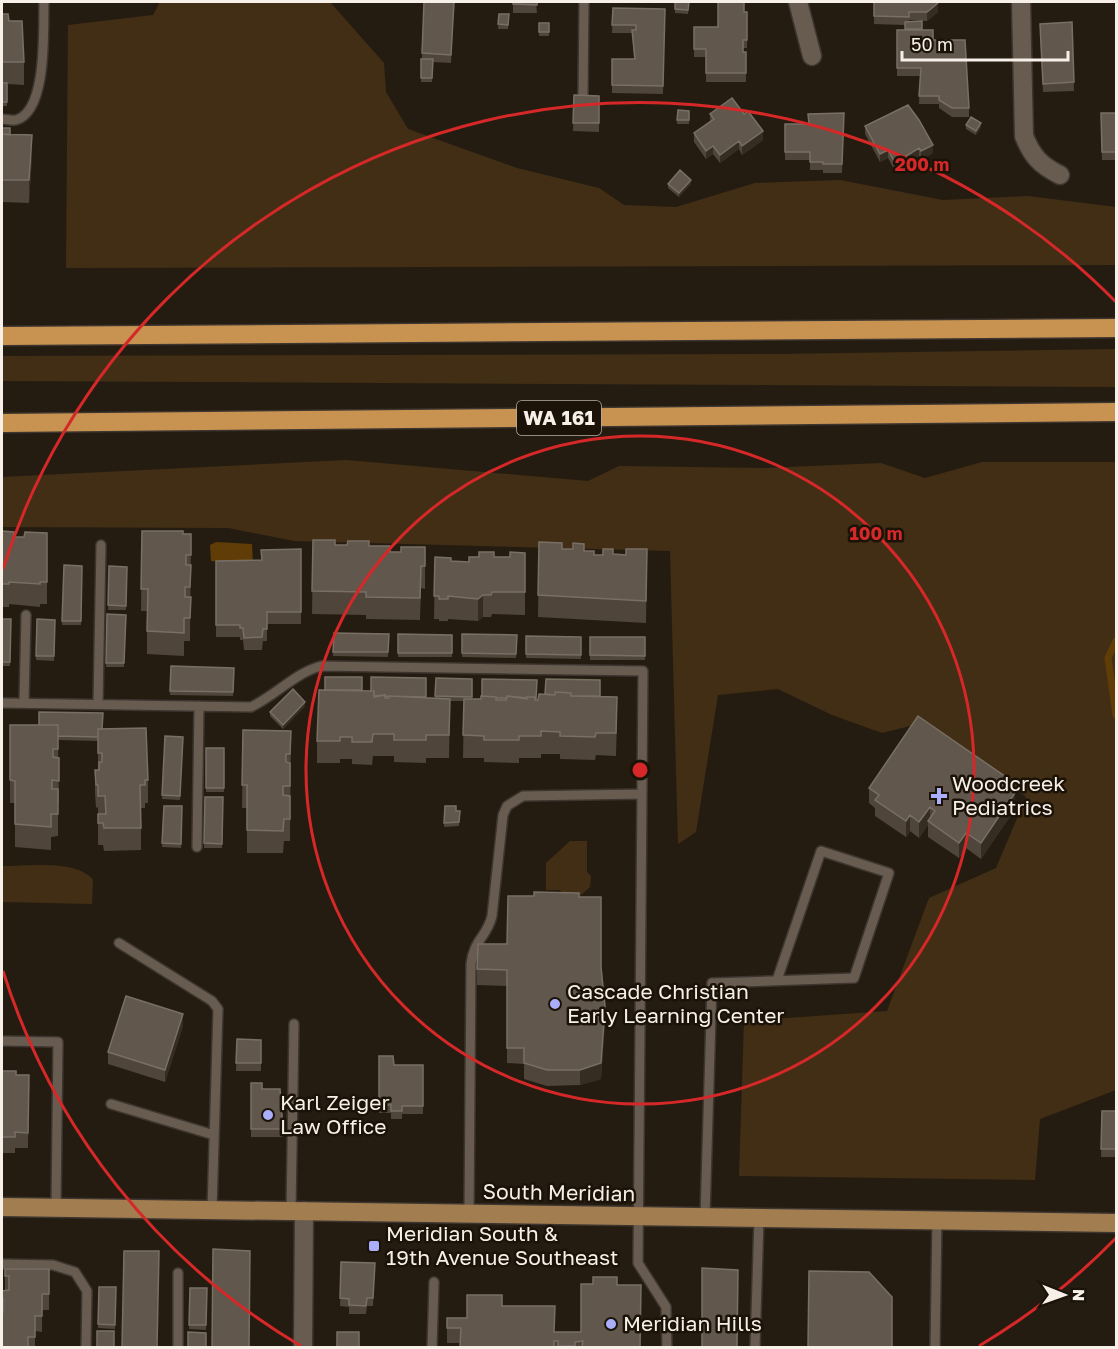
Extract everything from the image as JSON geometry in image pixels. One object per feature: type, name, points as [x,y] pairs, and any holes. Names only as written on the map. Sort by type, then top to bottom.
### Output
[{"type":"highway","points":[[2,336],[1116,328]]},
{"type":"highway","name":"WA 161","points":[[2,423],[1116,412]]},
{"type":"main road","name":"South Meridian","points":[[2,1207],[1116,1223]]},
{"type":"street","points":[[798,2],[812,56]]},
{"type":"street","points":[[1022,2],[1024,136],[1030,152],[1042,166],[1060,175]]},
{"type":"street","points":[[298,1211],[303,1347]]},
{"type":"lane","points":[[2,119],[16,120],[29,111],[40,82],[44,2]]},
{"type":"lane","points":[[583,94],[584,2]]},
{"type":"lane","points":[[98,704],[101,545]]},
{"type":"lane","points":[[24,703],[26,615]]},
{"type":"lane","points":[[2,703],[251,707],[269,698],[305,670],[321,666],[643,671],[638,1263],[666,1307],[667,1347]]},
{"type":"lane","points":[[197,847],[200,706]]},
{"type":"lane","points":[[469,1214],[471,964],[473,948],[489,926],[492,916],[503,815],[507,806],[523,796],[642,794]]},
{"type":"lane","points":[[705,1217],[712,983],[854,978],[889,873],[821,850],[777,980]]},
{"type":"lane","points":[[119,943],[212,1001],[218,1009],[212,1210]]},
{"type":"lane","points":[[294,1024],[298,1211]]},
{"type":"lane","points":[[2,1041],[58,1042],[56,1208]]},
{"type":"lane","points":[[111,1104],[214,1136]]},
{"type":"lane","points":[[755,1347],[759,1218]]},
{"type":"lane","points":[[935,1347],[937,1220]]},
{"type":"lane","points":[[2,1264],[53,1265],[75,1272],[87,1291],[86,1347]]},
{"type":"lane","points":[[178,1273],[178,1347]]},
{"type":"lane","points":[[432,1347],[434,1282]]},
{"type":"shaded area","points":[[160,2],[330,2],[384,63],[386,92],[408,129],[517,168],[599,188],[624,205],[676,207],[755,183],[840,180],[943,200],[1028,196],[1116,207],[1116,265],[66,268],[68,25],[153,15]]},
{"type":"shaded area","points":[[1116,349],[1116,387],[2,381],[2,356],[776,354]]},
{"type":"shaded area","points":[[346,460],[588,481],[619,466],[765,468],[881,463],[925,478],[982,462],[1116,462],[1116,1090],[1040,1119],[1035,1180],[739,1176],[744,1021],[887,1011],[929,898],[996,868],[1026,797],[922,723],[882,733],[832,715],[778,689],[718,695],[696,832],[678,844],[670,551],[294,541],[228,528],[2,527],[2,477]]},
{"type":"shaded area","points":[[216,542],[252,544],[253,565],[211,561],[210,545]]},
{"type":"shaded area","points":[[570,841],[587,841],[587,872],[591,876],[590,887],[580,896],[565,896],[560,890],[546,890],[546,863]]},
{"type":"shaded area","points":[[2,866],[64,866],[86,873],[93,880],[92,904],[2,902]]},
{"type":"building","points":[[424,2],[454,2],[451,55],[422,53]]},
{"type":"building","points":[[513,2],[537,2],[537,5],[513,4]]},
{"type":"building","points":[[675,2],[689,2],[688,10],[675,9]]},
{"type":"building","points":[[718,2],[744,2],[744,12],[747,12],[747,40],[743,40],[743,52],[746,52],[746,73],[706,73],[706,49],[694,49],[694,27],[718,27]]},
{"type":"building","points":[[874,2],[938,3],[927,12],[909,12],[909,17],[874,16]]},
{"type":"building","points":[[613,8],[665,9],[663,86],[612,85],[612,59],[635,59],[632,30],[636,30],[636,25],[612,25]]},
{"type":"building","points":[[2,14],[8,14],[9,21],[22,21],[24,62],[2,62]]},
{"type":"building","points":[[499,14],[509,14],[508,25],[498,24]]},
{"type":"building","points":[[922,21],[922,29],[905,29],[905,22]]},
{"type":"building","points":[[1072,22],[1074,82],[1043,84],[1040,24]]},
{"type":"building","points":[[539,23],[549,23],[549,32],[539,32]]},
{"type":"building","points":[[897,30],[933,30],[933,40],[965,40],[969,108],[952,108],[939,100],[939,96],[919,96],[921,68],[897,68]]},
{"type":"building","points":[[421,59],[433,59],[432,78],[421,78]]},
{"type":"building","points":[[2,83],[7,83],[7,102],[2,102]]},
{"type":"building","points":[[574,95],[599,96],[599,123],[573,123]]},
{"type":"building","points":[[732,98],[744,114],[748,111],[763,131],[742,146],[739,141],[720,155],[713,146],[706,151],[694,133],[714,119],[710,114]]},
{"type":"building","points":[[908,105],[933,145],[921,151],[919,148],[895,163],[888,150],[880,154],[865,126]]},
{"type":"building","points":[[678,110],[689,111],[689,120],[677,120]]},
{"type":"building","points":[[844,113],[842,164],[810,162],[810,152],[785,152],[785,124],[809,124],[808,114]]},
{"type":"building","points":[[1101,113],[1116,113],[1116,152],[1102,152]]},
{"type":"building","points":[[971,117],[981,123],[976,131],[966,125]]},
{"type":"building","points":[[2,128],[10,128],[10,135],[2,134]]},
{"type":"building","points":[[2,134],[32,135],[29,180],[2,180]]},
{"type":"building","points":[[680,170],[691,180],[679,193],[668,184]]},
{"type":"building","points":[[2,531],[14,532],[14,537],[24,537],[25,532],[47,533],[47,582],[2,584]]},
{"type":"building","points":[[142,531],[183,531],[183,534],[191,534],[191,555],[186,555],[186,565],[191,565],[190,587],[185,587],[185,597],[191,597],[190,618],[184,618],[184,633],[147,631],[148,589],[141,589]]},
{"type":"building","points":[[313,540],[335,540],[335,545],[347,545],[348,541],[369,541],[369,546],[390,546],[390,552],[401,552],[401,547],[425,547],[425,566],[421,566],[420,598],[366,597],[366,592],[312,591]]},
{"type":"building","points":[[539,542],[562,543],[562,549],[573,549],[573,543],[584,544],[584,551],[594,551],[594,555],[603,555],[603,549],[613,549],[613,554],[626,555],[626,549],[647,549],[646,601],[538,595]]},
{"type":"building","points":[[301,549],[301,612],[267,612],[267,629],[263,629],[262,637],[244,638],[243,628],[240,628],[240,625],[216,625],[216,561],[262,560],[261,550]]},
{"type":"building","points":[[479,552],[494,552],[494,557],[510,557],[510,552],[525,553],[525,592],[492,592],[491,595],[483,595],[478,599],[448,596],[448,599],[439,599],[439,596],[434,596],[435,557],[469,562],[469,557],[479,557]]},
{"type":"building","points":[[64,565],[82,566],[81,621],[62,621]]},
{"type":"building","points":[[109,566],[127,567],[126,606],[108,605]]},
{"type":"building","points":[[107,614],[126,615],[124,663],[106,663]]},
{"type":"building","points":[[2,619],[11,619],[10,662],[2,662]]},
{"type":"building","points":[[37,619],[55,620],[54,656],[36,656]]},
{"type":"building","points":[[334,633],[389,634],[388,652],[333,652]]},
{"type":"building","points":[[398,634],[452,635],[452,653],[398,653]]},
{"type":"building","points":[[462,634],[517,635],[516,654],[462,653]]},
{"type":"building","points":[[526,636],[581,637],[581,655],[526,654]]},
{"type":"building","points":[[590,637],[645,637],[645,656],[590,655]]},
{"type":"building","points":[[171,666],[234,668],[233,692],[170,691]]},
{"type":"building","points":[[325,677],[362,677],[362,690],[325,690]]},
{"type":"building","points":[[371,677],[426,678],[426,697],[374,696],[374,691],[371,691]]},
{"type":"building","points":[[436,678],[472,679],[472,697],[435,696]]},
{"type":"building","points":[[482,679],[537,680],[536,699],[535,697],[482,696]]},
{"type":"building","points":[[546,679],[600,680],[600,696],[571,696],[571,693],[555,692],[555,695],[545,694]]},
{"type":"building","points":[[293,689],[305,702],[283,725],[270,712]]},
{"type":"building","points":[[319,690],[374,691],[374,697],[385,695],[385,698],[389,696],[450,699],[449,735],[426,735],[426,740],[394,740],[394,734],[373,734],[372,742],[352,742],[352,737],[340,737],[340,741],[317,741]]},
{"type":"building","points":[[555,692],[571,693],[571,696],[617,697],[616,733],[596,733],[595,737],[560,736],[560,732],[541,731],[541,736],[519,736],[519,740],[484,740],[484,736],[463,735],[464,699],[481,699],[481,696],[506,700],[507,696],[527,699],[527,697],[535,697],[535,700],[538,700],[539,694],[555,695]]},
{"type":"building","points":[[39,712],[103,713],[102,729],[98,729],[98,737],[58,736],[58,725],[39,725]]},
{"type":"building","name":"Woodcreek Pediatrics","points":[[918,716],[1006,777],[1001,783],[1015,793],[981,843],[966,833],[959,843],[928,821],[935,811],[930,807],[919,822],[910,815],[906,821],[875,800],[879,795],[869,788]]},
{"type":"building","points":[[10,725],[58,725],[58,749],[53,749],[53,757],[59,758],[59,781],[52,780],[52,789],[58,789],[58,814],[51,814],[51,827],[15,824],[15,781],[10,780]]},
{"type":"building","points":[[146,728],[148,780],[145,780],[145,785],[140,785],[141,828],[104,828],[103,823],[98,823],[98,814],[106,814],[105,796],[98,796],[98,785],[96,785],[95,770],[99,770],[99,762],[102,762],[102,753],[98,753],[98,729]]},
{"type":"building","points":[[243,730],[291,731],[290,754],[286,754],[286,762],[290,763],[290,786],[283,786],[283,795],[290,796],[290,819],[284,819],[283,831],[247,830],[247,785],[242,785]]},
{"type":"building","points":[[165,736],[183,737],[180,796],[162,795]]},
{"type":"building","points":[[206,748],[224,748],[224,788],[206,788]]},
{"type":"building","points":[[205,797],[223,797],[222,844],[204,843]]},
{"type":"building","points":[[164,806],[182,806],[181,844],[162,843]]},
{"type":"building","points":[[445,806],[456,806],[456,811],[460,811],[459,822],[444,823]]},
{"type":"building","name":"Cascade Christian Early Learning Center","points":[[534,892],[579,893],[579,897],[601,897],[601,967],[605,1006],[601,1063],[580,1070],[547,1070],[524,1063],[524,1048],[507,1048],[507,970],[477,969],[478,944],[507,944],[508,896],[534,896]]},
{"type":"building","points":[[126,996],[183,1014],[165,1070],[108,1052]]},
{"type":"building","points":[[237,1039],[261,1040],[261,1063],[236,1063]]},
{"type":"building","points":[[379,1056],[393,1056],[394,1065],[423,1065],[423,1106],[402,1106],[402,1111],[391,1111],[391,1105],[379,1105]]},
{"type":"building","points":[[2,1071],[16,1071],[16,1075],[29,1075],[28,1133],[15,1132],[15,1137],[2,1137]]},
{"type":"building","points":[[251,1083],[262,1083],[262,1089],[280,1089],[283,1129],[251,1129]]},
{"type":"building","points":[[1102,1111],[1116,1111],[1116,1149],[1101,1149]]},
{"type":"building","points":[[213,1249],[250,1251],[249,1347],[212,1347]]},
{"type":"building","points":[[124,1251],[159,1251],[157,1347],[122,1347]]},
{"type":"building","points":[[341,1262],[375,1263],[373,1298],[367,1298],[366,1306],[349,1305],[349,1299],[340,1298]]},
{"type":"building","points":[[702,1268],[738,1270],[737,1347],[702,1347]]},
{"type":"building","points":[[5,1269],[49,1269],[49,1294],[42,1294],[42,1316],[35,1316],[35,1337],[28,1337],[28,1347],[2,1347],[2,1291],[9,1290],[9,1276],[5,1276]]},
{"type":"building","points":[[809,1271],[869,1272],[892,1297],[892,1347],[808,1347]]},
{"type":"building","points":[[593,1277],[617,1277],[617,1285],[641,1285],[640,1347],[582,1347],[583,1341],[575,1342],[575,1346],[558,1346],[558,1341],[554,1341],[554,1347],[460,1347],[461,1328],[447,1328],[447,1318],[467,1318],[467,1295],[502,1295],[502,1306],[555,1306],[554,1332],[581,1332],[581,1284],[593,1284]]},
{"type":"building","points":[[99,1287],[116,1287],[115,1325],[98,1324]]},
{"type":"building","points":[[190,1288],[207,1288],[206,1325],[189,1325]]},
{"type":"building","points":[[97,1331],[114,1331],[114,1347],[97,1347]]},
{"type":"building","points":[[188,1332],[206,1333],[206,1347],[188,1347]]},
{"type":"building","points":[[337,1332],[359,1332],[359,1347],[337,1347]]},
{"type":"waterway","points":[[1116,641],[1108,658],[1116,715]]},
{"type":"place","name":"Woodcreek Pediatrics","points":[[939,796]]},
{"type":"place","name":"Cascade Christian Early Learning Center","points":[[555,1004]]},
{"type":"place","name":"Karl Zeiger Law Office","points":[[268,1115]]},
{"type":"place","name":"Meridian South & 19th Avenue Southeast","points":[[374,1246]]},
{"type":"place","name":"Meridian Hills","points":[[611,1324]]}]
